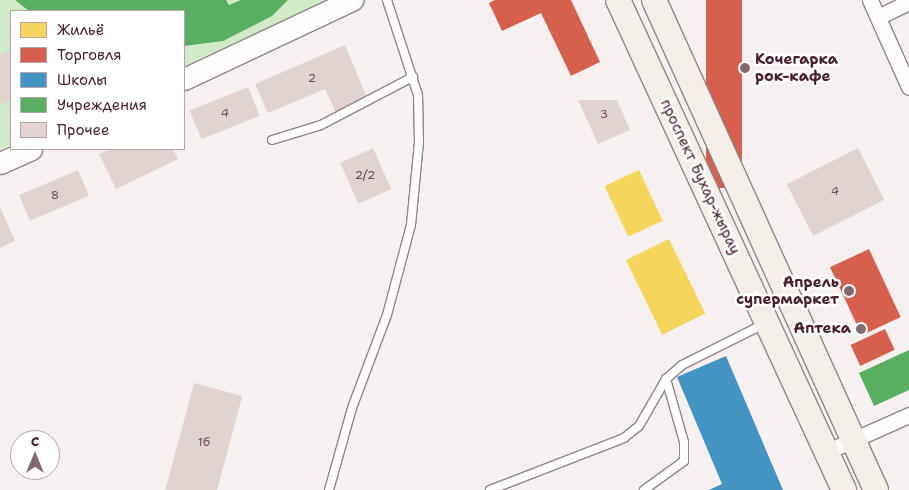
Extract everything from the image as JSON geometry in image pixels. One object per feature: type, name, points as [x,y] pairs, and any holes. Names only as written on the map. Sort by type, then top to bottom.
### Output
[{"type":"main road","points":[[185,79],[352,0]]},
{"type":"main road","name":"проспект Бухар-жырау","points":[[618,0],[828,451],[844,490]]},
{"type":"main road","name":"проспект Бухар-жырау","points":[[654,0],[852,441],[876,490]]},
{"type":"main road","points":[[0,163],[29,150]]},
{"type":"street","points":[[870,0],[909,87]]},
{"type":"street","points":[[878,17],[909,2]]},
{"type":"street","points":[[828,451],[909,415]]},
{"type":"lane","points":[[329,490],[352,408],[387,315],[411,226],[419,142],[413,77],[387,0]]},
{"type":"lane","points":[[272,140],[321,126],[413,77]]},
{"type":"lane","points":[[490,490],[624,438],[639,426],[666,379],[682,365],[768,322]]},
{"type":"lane","points":[[644,490],[684,462],[684,442],[666,379]]},
{"type":"green space","points":[[0,0],[329,0],[185,66],[185,10],[10,10],[10,145],[0,150]]},
{"type":"building: Жильё","points":[[639,170],[663,221],[628,237],[605,186]]},
{"type":"building: Жильё","points":[[669,239],[705,314],[662,335],[626,260]]},
{"type":"building: Торговля","points":[[495,0],[571,0],[600,62],[571,76],[541,13],[502,31],[489,3]]},
{"type":"building: Торговля","points":[[706,0],[742,0],[742,188],[706,188]]},
{"type":"building: Торговля","points":[[869,249],[901,317],[862,335],[830,267]]},
{"type":"building: Торговля","points":[[885,329],[895,350],[860,366],[851,345]]},
{"type":"building: Школы","points":[[726,356],[783,490],[709,490],[722,484],[677,377]]},
{"type":"building: Учреждения","points":[[15,0],[226,0],[229,5],[241,0],[288,0],[272,16],[223,41],[185,46],[185,10],[28,10]]},
{"type":"building: Учреждения","points":[[909,350],[909,390],[874,406],[859,373]]},
{"type":"building: Прочее","points":[[345,45],[368,100],[336,113],[325,89],[268,113],[255,84]]},
{"type":"building: Прочее","points":[[10,50],[10,100],[0,105],[0,55]]},
{"type":"building: Прочее","points":[[248,87],[260,116],[201,139],[190,111]]},
{"type":"building: Прочее","points":[[578,100],[617,100],[630,130],[598,144]]},
{"type":"building: Прочее","points":[[373,148],[391,189],[358,204],[340,163]]},
{"type":"building: Прочее","points":[[858,148],[884,200],[813,236],[787,184]]},
{"type":"building: Прочее","points":[[109,150],[174,150],[178,159],[116,189],[99,154]]},
{"type":"building: Прочее","points":[[78,170],[89,196],[30,221],[19,195]]},
{"type":"building: Прочее","points":[[0,207],[15,241],[0,248]]},
{"type":"building: Прочее","points":[[194,383],[242,396],[217,490],[165,490]]},
{"type":"place","name":"Кочегарка рок-кафе","points":[[745,68]]},
{"type":"place","name":"Апрель супермаркет","points":[[849,291]]},
{"type":"place","name":"Аптека","points":[[861,329]]}]
